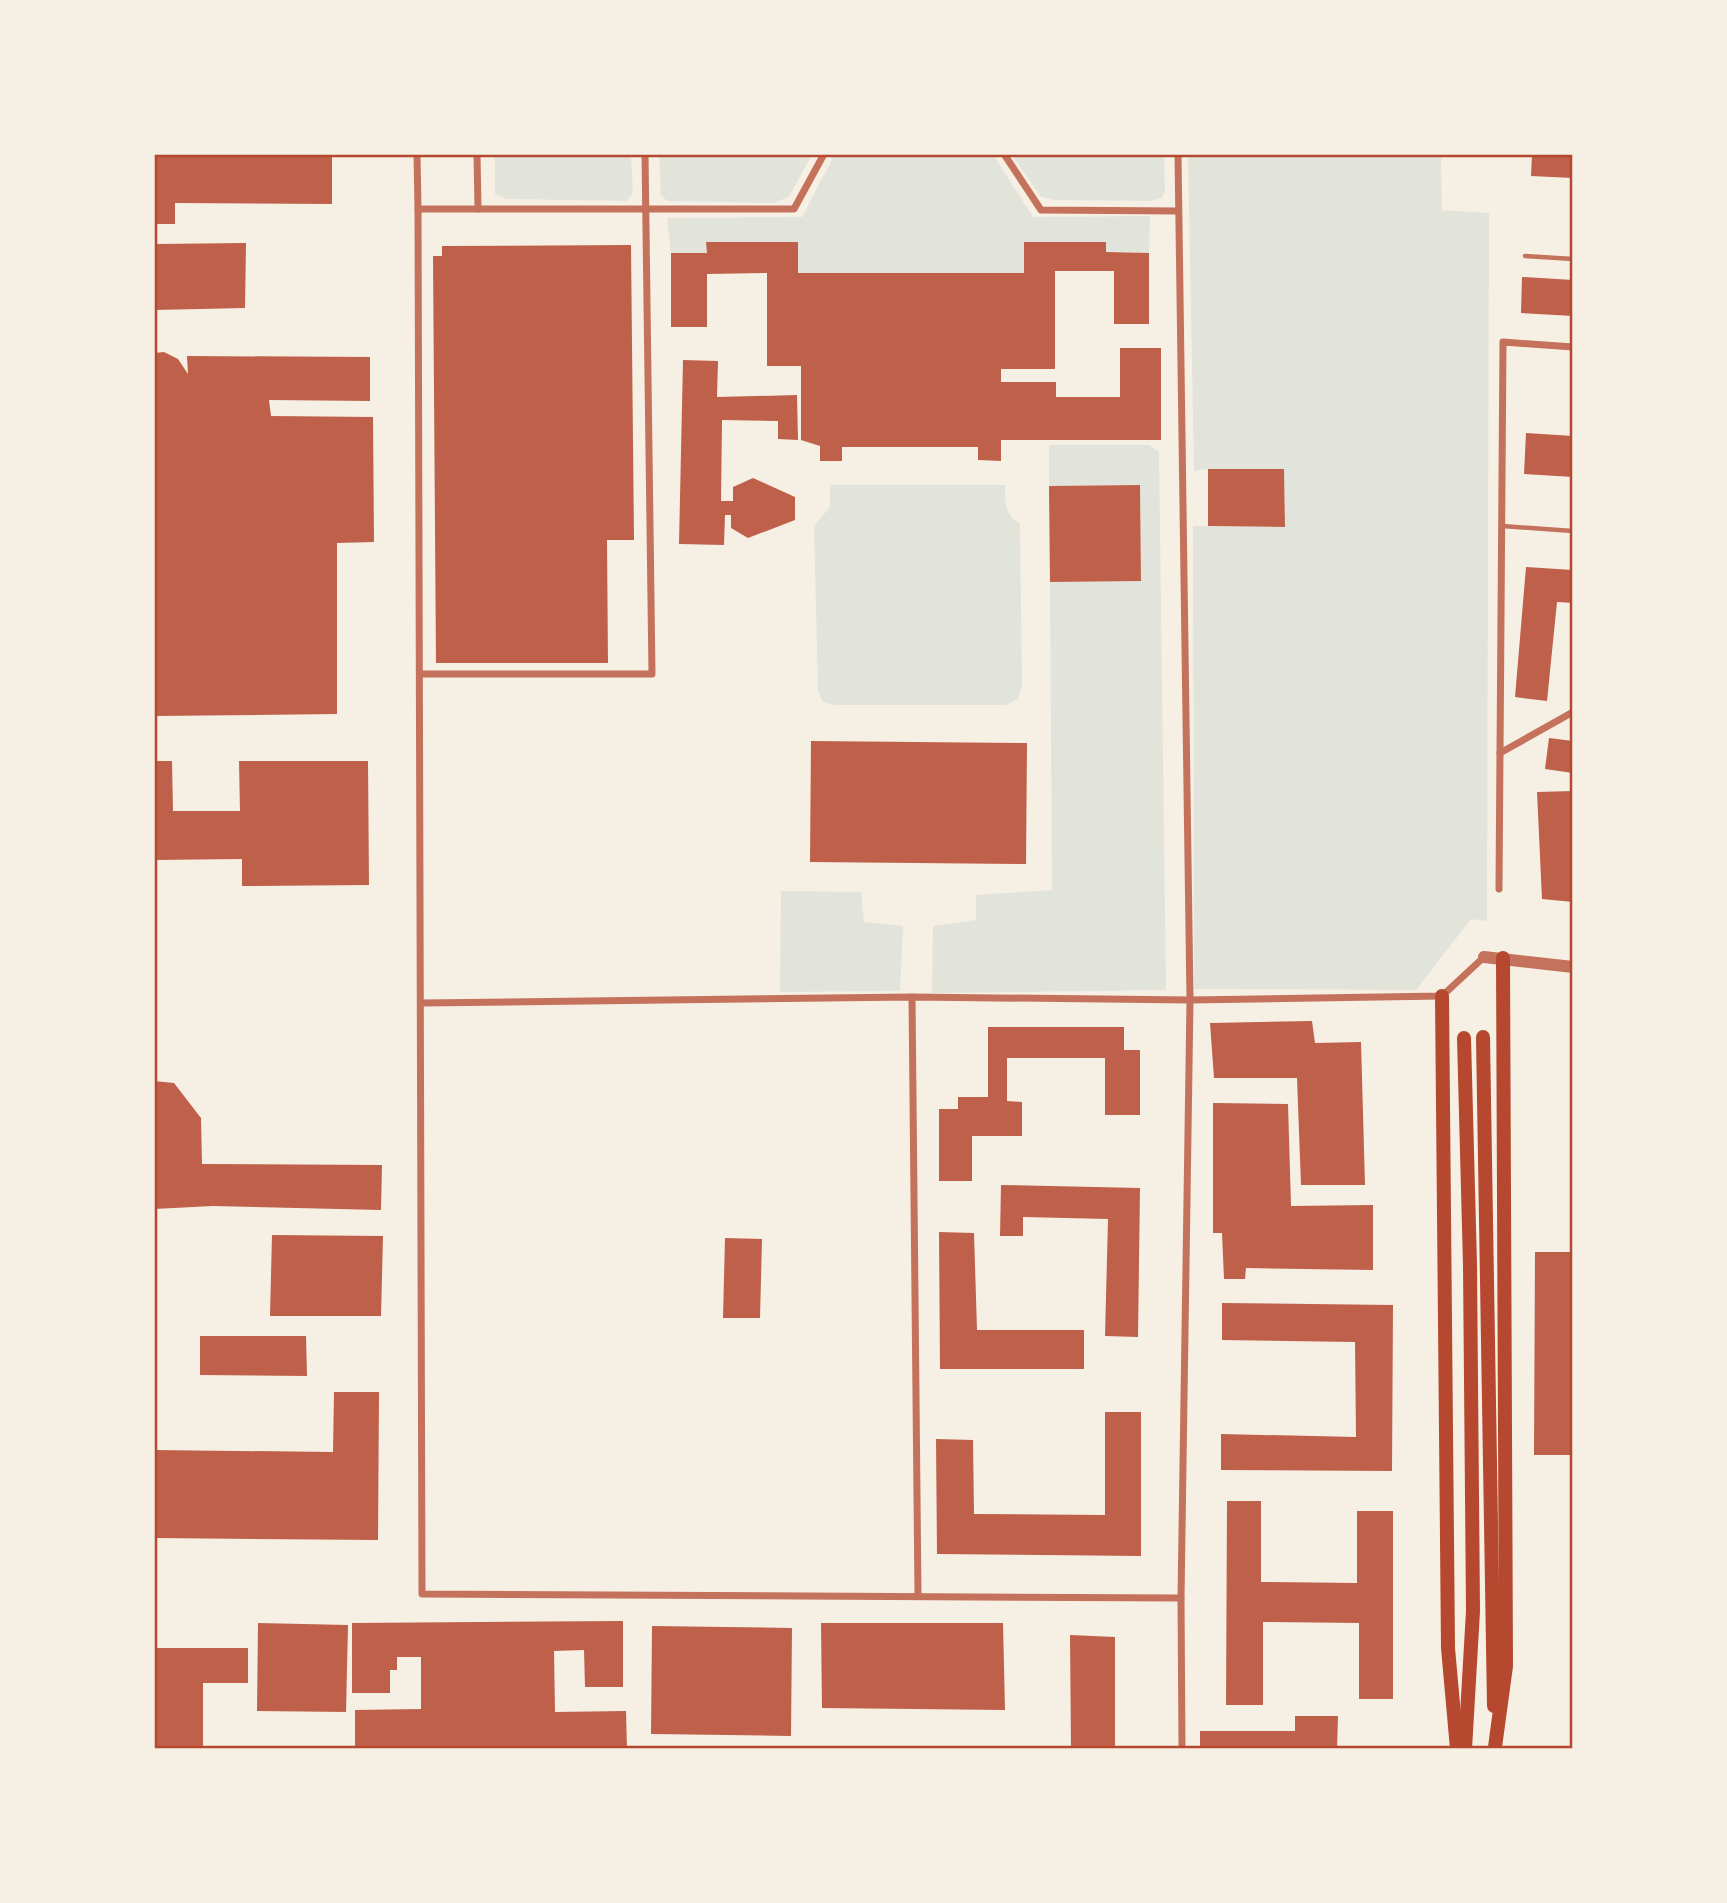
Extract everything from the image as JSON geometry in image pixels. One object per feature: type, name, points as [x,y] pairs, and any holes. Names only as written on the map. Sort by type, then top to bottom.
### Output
[{"type":"main road","points":[[1495,1748],[1506,1666],[1503,958]]},
{"type":"main road","points":[[1442,996],[1448,1648],[1457,1749]]},
{"type":"main road","points":[[1483,1037],[1495,1748]]},
{"type":"main road","points":[[1464,1038],[1470,1265],[1473,1611],[1465,1749]]},
{"type":"street","points":[[417,154],[422,1594],[1181,1598]]},
{"type":"street","points":[[477,154],[478,209]]},
{"type":"street","points":[[420,674],[652,674],[645,154]]},
{"type":"street","points":[[418,209],[794,209],[824,154]]},
{"type":"street","points":[[1004,154],[1041,210],[1178,211]]},
{"type":"street","points":[[1178,154],[1190,1000],[1181,1598],[1182,1749]]},
{"type":"street","points":[[1499,889],[1503,342],[1573,347]]},
{"type":"street","points":[[1500,753],[1573,712]]},
{"type":"street","points":[[421,1003],[912,997],[1190,1000],[1442,996],[1484,957],[1573,967]]},
{"type":"street","points":[[912,997],[918,1596]]},
{"type":"lane","points":[[1525,256],[1573,258]]},
{"type":"lane","points":[[1502,526],[1573,531]]},
{"type":"shaded area","points":[[495,154],[631,154],[633,193],[627,201],[506,199],[495,194]]},
{"type":"shaded area","points":[[659,154],[812,154],[789,197],[772,203],[667,201],[661,195]]},
{"type":"shaded area","points":[[835,154],[993,154],[1033,217],[1150,216],[1149,253],[1106,252],[1106,242],[1024,242],[1024,273],[798,273],[797,242],[707,242],[707,253],[671,253],[667,218],[802,217]]},
{"type":"shaded area","points":[[1011,154],[1164,154],[1165,190],[1162,198],[1151,201],[1055,200],[1041,197]]},
{"type":"shaded area","points":[[1188,154],[1441,154],[1442,210],[1489,213],[1487,921],[1471,919],[1416,990],[1194,989],[1193,526],[1285,527],[1284,470],[1194,471]]},
{"type":"shaded area","points":[[1049,445],[1149,445],[1159,452],[1166,990],[932,993],[933,926],[976,920],[976,895],[1052,890],[1050,582],[1141,580],[1140,485],[1049,486]]},
{"type":"shaded area","points":[[830,485],[1005,485],[1006,507],[1020,524],[1022,686],[1018,699],[1006,705],[834,705],[823,702],[818,691],[814,526],[830,507]]},
{"type":"shaded area","points":[[781,891],[861,892],[864,922],[903,926],[900,991],[780,992]]},
{"type":"building","points":[[154,154],[332,154],[332,204],[175,203],[175,224],[154,224]]},
{"type":"building","points":[[1532,154],[1573,154],[1573,178],[1531,176]]},
{"type":"building","points":[[706,242],[798,242],[798,273],[1024,273],[1024,242],[1106,242],[1106,252],[1149,253],[1149,324],[1114,324],[1114,271],[1055,271],[1055,369],[1001,369],[1001,382],[1056,382],[1056,397],[1120,397],[1120,348],[1161,348],[1161,440],[1001,440],[1001,461],[978,460],[978,447],[842,447],[842,461],[820,461],[820,446],[801,440],[801,366],[767,366],[767,273],[707,274],[707,327],[671,327],[671,253],[707,253]]},
{"type":"building","points":[[246,243],[245,308],[154,310],[154,244]]},
{"type":"building","points":[[631,245],[634,540],[607,540],[608,663],[436,663],[433,256],[442,256],[442,246]]},
{"type":"building","points":[[1522,277],[1573,280],[1573,316],[1521,313]]},
{"type":"building","points":[[164,352],[178,359],[188,374],[187,356],[370,357],[370,401],[269,400],[271,416],[373,417],[374,542],[337,543],[337,714],[154,716],[154,353]]},
{"type":"building","points":[[683,360],[718,361],[717,397],[797,395],[798,440],[778,439],[778,421],[722,420],[721,501],[733,501],[733,487],[753,478],[795,497],[795,520],[748,538],[731,528],[731,515],[725,515],[724,545],[679,544]]},
{"type":"building","points":[[1526,433],[1573,436],[1573,477],[1524,474]]},
{"type":"building","points":[[1208,469],[1284,469],[1285,527],[1208,526]]},
{"type":"building","points":[[1140,485],[1141,581],[1050,582],[1049,486]]},
{"type":"building","points":[[1526,567],[1573,570],[1573,603],[1557,602],[1547,701],[1515,697]]},
{"type":"building","points":[[1549,738],[1573,741],[1573,773],[1545,769]]},
{"type":"building","points":[[811,741],[1027,743],[1026,864],[810,862]]},
{"type":"building","points":[[154,761],[172,761],[173,811],[240,811],[239,761],[368,761],[369,885],[242,886],[242,859],[154,860]]},
{"type":"building","points":[[1573,791],[1573,902],[1542,899],[1537,792]]},
{"type":"building","points":[[1312,1021],[1315,1043],[1361,1042],[1365,1185],[1301,1185],[1297,1078],[1214,1078],[1210,1023]]},
{"type":"building","points":[[988,1027],[1124,1027],[1124,1050],[1140,1050],[1140,1115],[1105,1115],[1105,1058],[1007,1058],[1007,1101],[1022,1102],[1022,1136],[972,1136],[972,1181],[939,1181],[939,1109],[958,1109],[958,1097],[988,1097]]},
{"type":"building","points":[[154,1081],[174,1083],[201,1118],[202,1164],[382,1165],[381,1210],[213,1206],[154,1209]]},
{"type":"building","points":[[1213,1103],[1288,1104],[1291,1206],[1373,1205],[1373,1270],[1246,1268],[1245,1279],[1224,1279],[1222,1233],[1213,1233]]},
{"type":"building","points":[[1001,1185],[1140,1188],[1138,1337],[1105,1336],[1108,1219],[1023,1217],[1023,1236],[1000,1236]]},
{"type":"building","points":[[939,1232],[974,1233],[977,1330],[1084,1330],[1084,1369],[940,1369]]},
{"type":"building","points":[[272,1235],[383,1236],[381,1316],[270,1316]]},
{"type":"building","points":[[725,1238],[762,1239],[760,1318],[723,1318]]},
{"type":"building","points":[[1535,1252],[1573,1252],[1573,1455],[1534,1455]]},
{"type":"building","points":[[1222,1303],[1393,1305],[1392,1471],[1221,1470],[1221,1434],[1356,1437],[1355,1342],[1222,1340]]},
{"type":"building","points":[[200,1336],[306,1336],[307,1376],[200,1375]]},
{"type":"building","points":[[334,1392],[379,1392],[378,1540],[154,1538],[154,1450],[333,1452]]},
{"type":"building","points":[[1105,1412],[1141,1412],[1141,1556],[937,1554],[936,1439],[973,1440],[974,1514],[1105,1515]]},
{"type":"building","points":[[1227,1501],[1261,1501],[1261,1582],[1357,1583],[1357,1511],[1393,1511],[1393,1699],[1359,1699],[1359,1623],[1263,1622],[1263,1705],[1226,1705]]},
{"type":"building","points":[[623,1621],[623,1687],[585,1687],[584,1650],[554,1651],[555,1712],[626,1711],[627,1749],[355,1749],[355,1710],[421,1709],[421,1657],[397,1657],[397,1670],[390,1670],[390,1693],[352,1693],[352,1623]]},
{"type":"building","points":[[258,1623],[348,1625],[346,1712],[257,1711]]},
{"type":"building","points":[[821,1623],[1003,1623],[1005,1710],[822,1708]]},
{"type":"building","points":[[652,1626],[792,1628],[791,1736],[651,1734]]},
{"type":"building","points":[[1070,1635],[1115,1637],[1115,1749],[1071,1749]]},
{"type":"building","points":[[154,1648],[248,1648],[248,1683],[203,1683],[203,1749],[157,1749]]},
{"type":"building","points":[[1295,1716],[1338,1716],[1337,1749],[1200,1749],[1200,1731],[1295,1731]]}]
